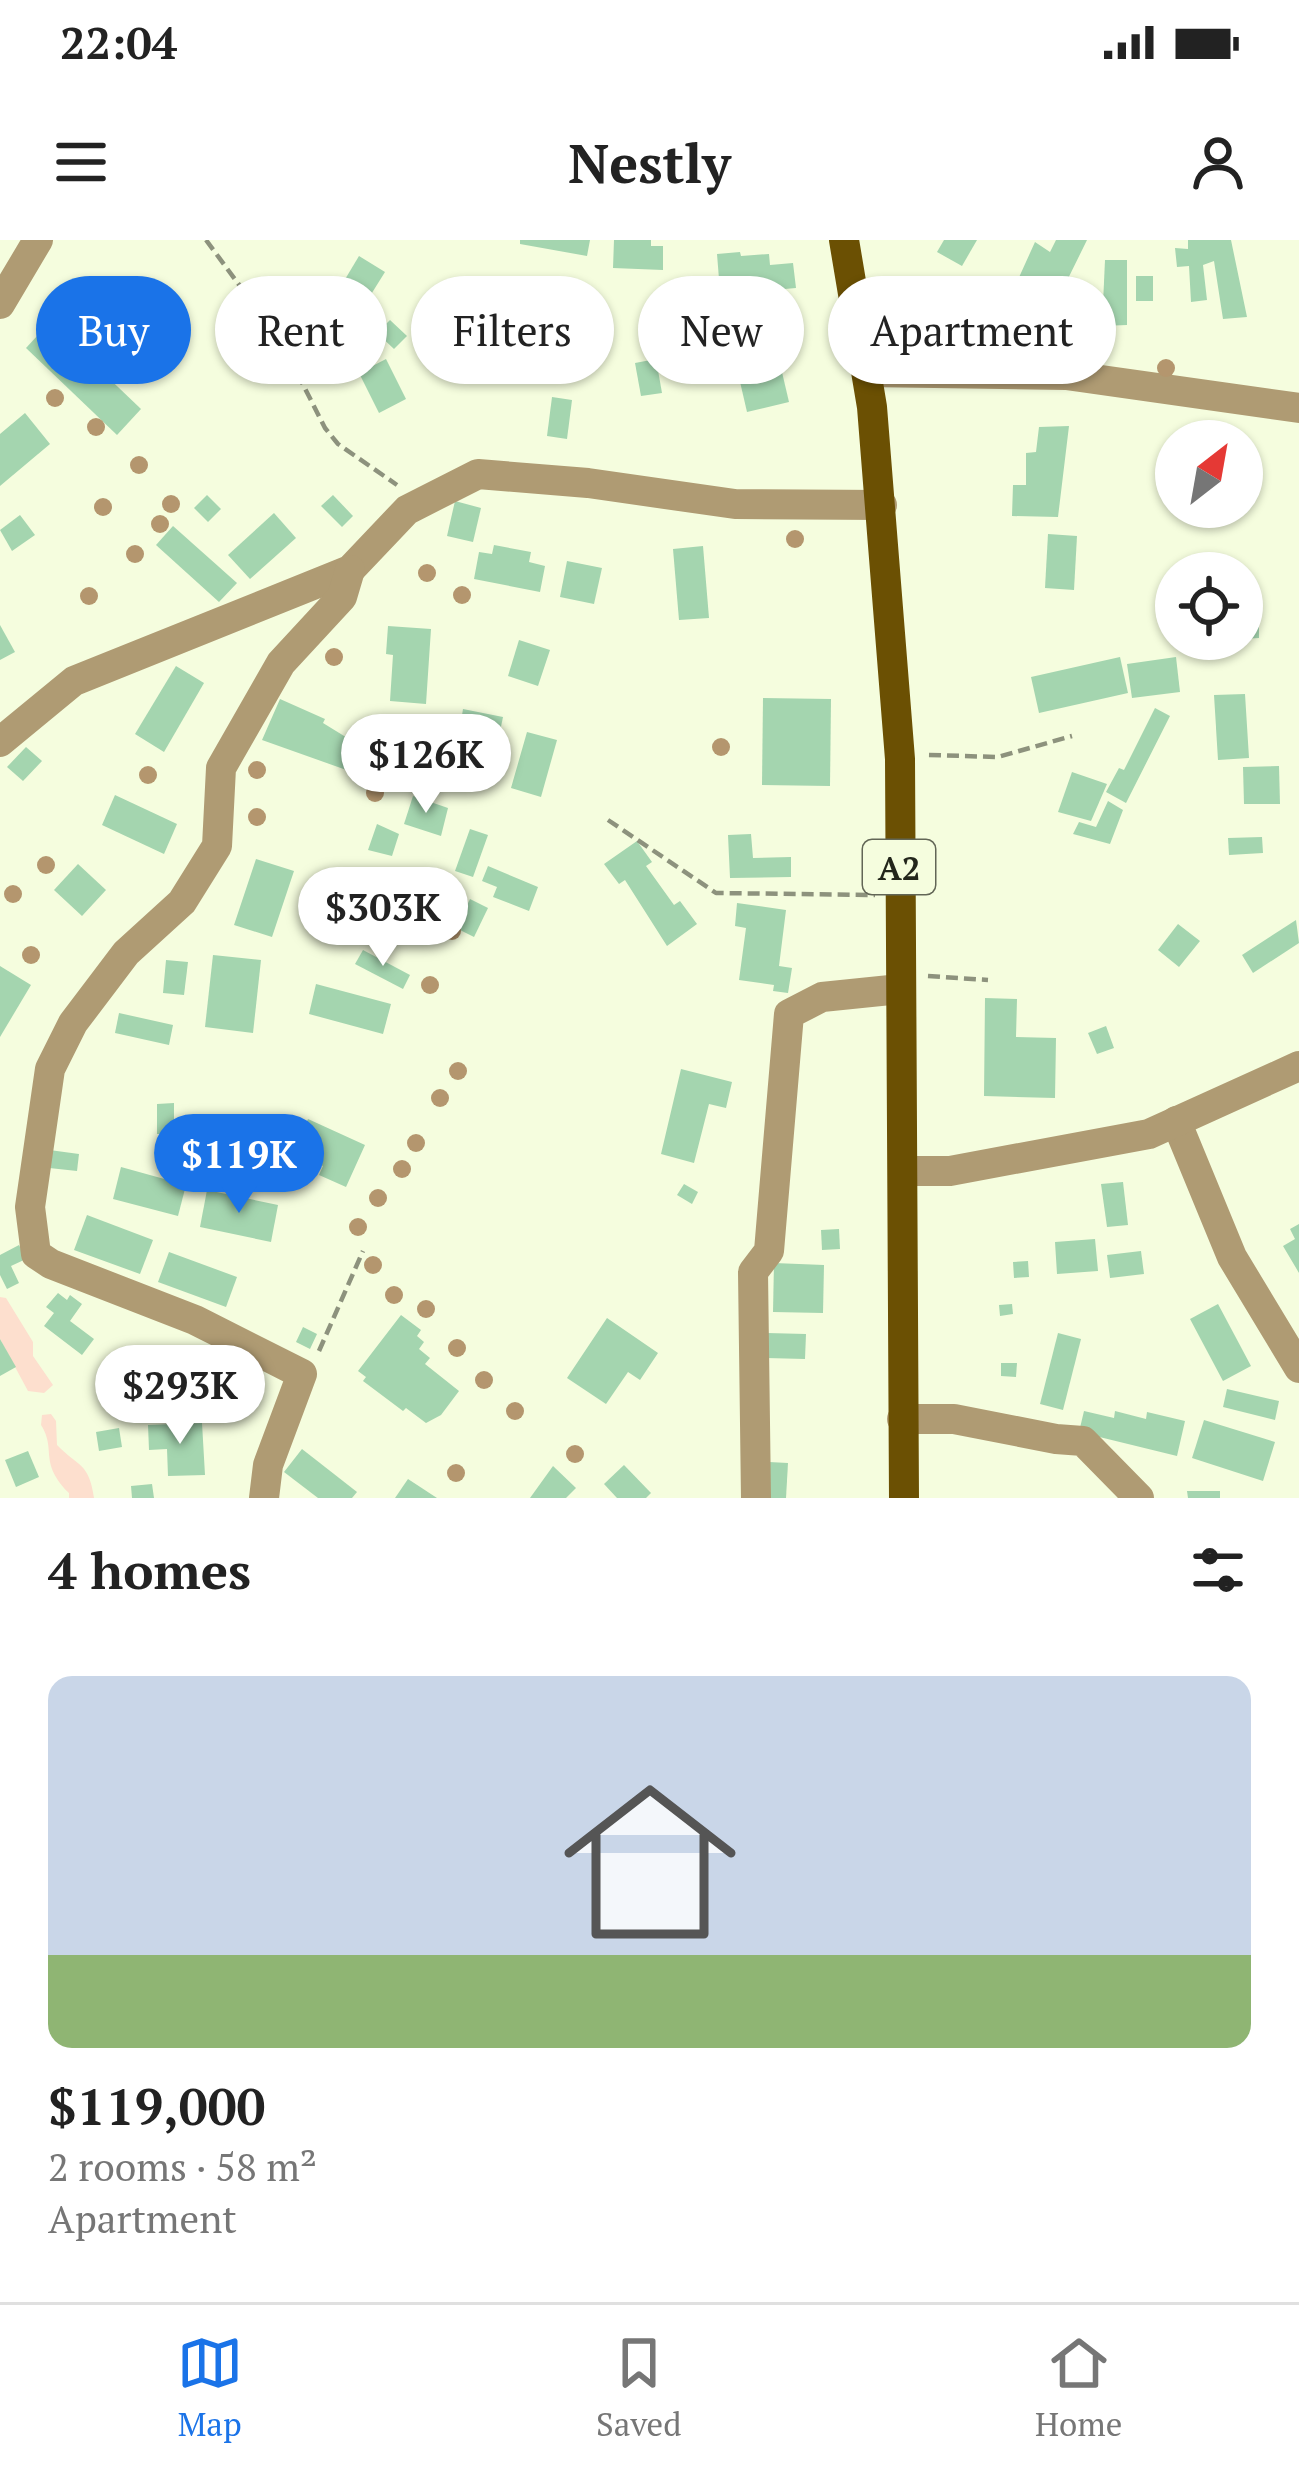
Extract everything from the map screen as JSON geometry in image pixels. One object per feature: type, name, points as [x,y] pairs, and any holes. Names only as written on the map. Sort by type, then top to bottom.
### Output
[{"type":"main road","name":"A2","points":[[844,240],[851,276]]},
{"type":"main road","name":"A2","points":[[869,384],[900,759],[904,1498]]},
{"type":"street","points":[[0,304],[38,240]]},
{"type":"street","points":[[1116,382],[1299,408]]},
{"type":"street","points":[[1,737],[74,681],[350,570],[407,510],[478,474],[588,483],[735,504],[882,505]]},
{"type":"street","points":[[264,1498],[268,1466],[302,1374],[195,1320],[51,1264],[36,1254],[29,1207],[50,1069],[57,1054],[73,1023],[125,953],[182,902],[217,846],[221,768],[280,663],[342,598],[350,570]]},
{"type":"street","points":[[756,1498],[753,1272],[769,1251],[789,1014],[822,997],[900,982]]},
{"type":"street","points":[[904,1172],[950,1172],[1149,1134],[1299,1066]]},
{"type":"street","points":[[1177,1121],[1232,1257],[1299,1368]]},
{"type":"street","points":[[902,1419],[954,1419],[1083,1441],[1139,1498]]},
{"type":"path","points":[[206,240],[282,343],[325,428],[338,444],[406,490],[407,510]]},
{"type":"path","points":[[900,759],[940,754],[998,758],[1072,736]]},
{"type":"path","points":[[608,820],[716,893],[899,896]]},
{"type":"path","points":[[900,982],[988,980]]},
{"type":"path","points":[[302,1374],[311,1367],[363,1251]]},
{"type":"shaded area","points":[[0,1297],[6,1298],[33,1342],[33,1356],[53,1385],[44,1393],[28,1391],[0,1339]]},
{"type":"shaded area","points":[[51,1414],[57,1445],[86,1471],[94,1498],[69,1498],[54,1473],[41,1425],[42,1415]]},
{"type":"building","points":[[520,240],[590,240],[587,256],[520,244]]},
{"type":"building","points":[[614,240],[651,240],[651,246],[663,246],[663,270],[613,268]]},
{"type":"building","points":[[944,240],[977,240],[962,266],[937,252]]},
{"type":"building","points":[[1056,240],[1087,240],[1069,276],[1020,276],[1035,242],[1050,252]]},
{"type":"building","points":[[1188,240],[1231,240],[1247,317],[1223,319],[1214,261],[1203,265],[1207,300],[1191,302],[1189,266],[1177,267],[1175,248],[1188,249]]},
{"type":"building","points":[[717,254],[769,254],[770,265],[793,263],[795,276],[719,276]]},
{"type":"building","points":[[359,256],[385,272],[382,276],[347,276]]},
{"type":"building","points":[[1105,260],[1127,260],[1127,325],[1116,325],[1116,276],[1104,276]]},
{"type":"building","points":[[1136,276],[1153,276],[1153,301],[1136,301]]},
{"type":"building","points":[[390,320],[407,336],[394,349],[387,342]]},
{"type":"building","points":[[36,337],[36,358],[26,348]]},
{"type":"building","points":[[387,361],[406,399],[379,413],[364,384],[387,384]]},
{"type":"building","points":[[64,384],[115,384],[141,409],[117,435]]},
{"type":"building","points":[[639,384],[660,384],[662,393],[641,396]]},
{"type":"building","points":[[741,384],[785,384],[789,402],[747,412]]},
{"type":"building","points":[[552,397],[572,400],[567,439],[547,436]]},
{"type":"building","points":[[25,413],[50,444],[0,486],[0,434]]},
{"type":"building","points":[[1069,426],[1058,517],[1012,516],[1013,485],[1026,485],[1026,453],[1036,452],[1039,427]]},
{"type":"building","points":[[207,495],[221,509],[208,522],[194,508]]},
{"type":"building","points":[[333,495],[353,516],[342,527],[321,506]]},
{"type":"building","points":[[455,501],[481,508],[473,542],[447,536]]},
{"type":"building","points":[[274,513],[296,538],[250,579],[228,555]]},
{"type":"building","points":[[20,515],[35,535],[12,551],[0,530]]},
{"type":"building","points":[[173,526],[237,583],[219,602],[156,545]]},
{"type":"building","points":[[1048,534],[1077,536],[1074,590],[1045,588]]},
{"type":"building","points":[[494,545],[531,552],[529,562],[545,566],[540,592],[474,579],[479,552],[492,554]]},
{"type":"building","points":[[703,546],[709,618],[679,620],[673,549]]},
{"type":"building","points":[[567,561],[602,568],[594,604],[560,597]]},
{"type":"building","points":[[0,625],[15,652],[0,660]]},
{"type":"building","points":[[388,626],[431,629],[426,704],[390,701],[393,655],[386,654]]},
{"type":"building","points":[[519,640],[550,650],[538,686],[508,676]]},
{"type":"building","points":[[1120,657],[1128,693],[1039,713],[1031,677]]},
{"type":"building","points":[[1176,660],[1180,692],[1132,698],[1127,664]]},
{"type":"building","points":[[176,666],[204,683],[164,752],[135,734]]},
{"type":"building","points":[[1245,694],[1249,758],[1218,760],[1214,695]]},
{"type":"building","points":[[763,698],[831,699],[830,786],[762,785]]},
{"type":"building","points":[[280,699],[325,719],[323,723],[362,747],[352,772],[262,740]]},
{"type":"building","points":[[1155,708],[1170,716],[1126,803],[1106,792],[1119,768],[1124,770]]},
{"type":"building","points":[[463,709],[503,717],[499,736],[460,728]]},
{"type":"building","points":[[527,732],[557,740],[541,797],[511,788]]},
{"type":"building","points":[[26,747],[42,761],[23,781],[7,767]]},
{"type":"building","points":[[376,759],[430,763],[429,782],[375,779]]},
{"type":"building","points":[[1279,766],[1280,804],[1244,804],[1243,767]]},
{"type":"building","points":[[1072,772],[1107,784],[1091,821],[1058,812]]},
{"type":"building","points":[[115,795],[177,824],[164,854],[102,825]]},
{"type":"building","points":[[413,796],[448,808],[441,836],[404,824]]},
{"type":"building","points":[[1108,801],[1123,810],[1110,844],[1073,834],[1079,822],[1096,827]]},
{"type":"building","points":[[377,824],[399,834],[392,856],[368,850]]},
{"type":"building","points":[[470,829],[488,835],[473,877],[455,871]]},
{"type":"building","points":[[751,834],[753,858],[791,857],[791,877],[730,878],[728,835]]},
{"type":"building","points":[[1262,837],[1263,853],[1229,855],[1228,838]]},
{"type":"building","points":[[637,841],[652,862],[646,866],[674,905],[680,901],[697,924],[667,946],[625,880],[619,884],[604,864]]},
{"type":"building","points":[[256,859],[294,871],[272,937],[234,925]]},
{"type":"building","points":[[78,864],[106,890],[82,916],[54,890]]},
{"type":"building","points":[[488,866],[538,887],[529,911],[493,897],[497,887],[482,881]]},
{"type":"building","points":[[470,899],[488,908],[474,937],[456,928]]},
{"type":"building","points":[[737,903],[786,910],[779,966],[792,968],[788,993],[773,991],[774,985],[739,980],[746,928],[735,926]]},
{"type":"building","points":[[1296,920],[1299,943],[1253,973],[1242,955]]},
{"type":"building","points":[[1178,924],[1200,941],[1179,967],[1158,950]]},
{"type":"building","points":[[363,950],[410,975],[403,989],[355,964]]},
{"type":"building","points":[[213,955],[261,960],[253,1033],[205,1027]]},
{"type":"building","points":[[166,960],[188,962],[184,995],[163,993]]},
{"type":"building","points":[[0,966],[31,985],[0,1037]]},
{"type":"building","points":[[316,984],[391,1004],[383,1034],[309,1014]]},
{"type":"building","points":[[985,998],[1017,999],[1016,1037],[1056,1038],[1055,1098],[984,1096]]},
{"type":"building","points":[[119,1013],[173,1025],[169,1045],[115,1033]]},
{"type":"building","points":[[1106,1026],[1114,1048],[1097,1054],[1088,1033]]},
{"type":"building","points":[[681,1069],[732,1082],[726,1108],[709,1104],[694,1163],[661,1154]]},
{"type":"building","points":[[174,1103],[174,1134],[157,1134],[157,1104]]},
{"type":"building","points":[[308,1119],[365,1145],[346,1187],[319,1175],[323,1166],[293,1153]]},
{"type":"building","points":[[42,1149],[79,1154],[77,1171],[40,1167]]},
{"type":"building","points":[[121,1167],[186,1185],[178,1216],[113,1199]]},
{"type":"building","points":[[1123,1182],[1128,1225],[1107,1227],[1101,1184]]},
{"type":"building","points":[[684,1184],[698,1192],[692,1204],[677,1195]]},
{"type":"building","points":[[207,1190],[278,1205],[271,1242],[200,1227]]},
{"type":"building","points":[[87,1215],[153,1240],[140,1274],[74,1250]]},
{"type":"building","points":[[1299,1224],[1299,1273],[1283,1246],[1295,1239],[1290,1229]]},
{"type":"building","points":[[839,1229],[840,1249],[822,1250],[821,1230]]},
{"type":"building","points":[[1095,1239],[1098,1271],[1057,1274],[1055,1242]]},
{"type":"building","points":[[19,1245],[26,1259],[11,1266],[19,1283],[7,1289],[0,1275],[0,1255]]},
{"type":"building","points":[[1141,1251],[1144,1274],[1110,1278],[1107,1255]]},
{"type":"building","points":[[169,1252],[237,1277],[226,1307],[158,1282]]},
{"type":"building","points":[[1028,1261],[1029,1277],[1014,1278],[1013,1262]]},
{"type":"building","points":[[774,1263],[824,1265],[823,1313],[773,1312]]},
{"type":"building","points":[[58,1293],[82,1304],[70,1321],[94,1339],[82,1355],[44,1326],[54,1313],[46,1307]]},
{"type":"building","points":[[1012,1304],[1013,1314],[1000,1316],[999,1305]]},
{"type":"building","points":[[1218,1304],[1251,1366],[1223,1381],[1190,1319]]},
{"type":"building","points":[[401,1315],[421,1330],[417,1336],[424,1342],[419,1349],[430,1358],[425,1364],[459,1391],[441,1415],[426,1423],[363,1381],[366,1377],[358,1371]]},
{"type":"building","points":[[607,1318],[658,1353],[640,1380],[628,1372],[606,1404],[567,1378]]},
{"type":"building","points":[[303,1327],[317,1334],[310,1349],[296,1342]]},
{"type":"building","points":[[767,1333],[806,1334],[805,1359],[766,1358]]},
{"type":"building","points":[[1058,1333],[1081,1339],[1063,1410],[1040,1404]]},
{"type":"building","points":[[0,1339],[16,1367],[0,1376]]},
{"type":"building","points":[[221,1362],[224,1387],[234,1385],[235,1399],[160,1407],[156,1370],[200,1371],[199,1364]]},
{"type":"building","points":[[1001,1363],[1017,1363],[1016,1377],[1001,1376]]},
{"type":"building","points":[[1227,1389],[1279,1401],[1275,1420],[1223,1407]]},
{"type":"building","points":[[1084,1411],[1114,1418],[1115,1411],[1146,1419],[1147,1412],[1185,1421],[1177,1456],[1079,1432]]},
{"type":"building","points":[[1204,1420],[1275,1442],[1263,1481],[1192,1458]]},
{"type":"building","points":[[202,1423],[205,1475],[168,1476],[167,1449],[149,1450],[148,1425]]},
{"type":"building","points":[[119,1428],[122,1447],[99,1451],[96,1432]]},
{"type":"building","points":[[302,1449],[357,1492],[352,1498],[318,1498],[284,1472]]},
{"type":"building","points":[[28,1451],[39,1477],[16,1487],[5,1460]]},
{"type":"building","points":[[769,1462],[788,1463],[786,1498],[767,1498]]},
{"type":"building","points":[[624,1465],[651,1493],[646,1498],[617,1498],[604,1484]]},
{"type":"building","points":[[553,1466],[576,1488],[566,1498],[530,1498]]},
{"type":"building","points":[[408,1479],[437,1498],[395,1498]]},
{"type":"building","points":[[152,1484],[154,1498],[132,1498],[131,1486]]},
{"type":"building","points":[[1187,1491],[1220,1491],[1220,1498],[1188,1498]]}]
